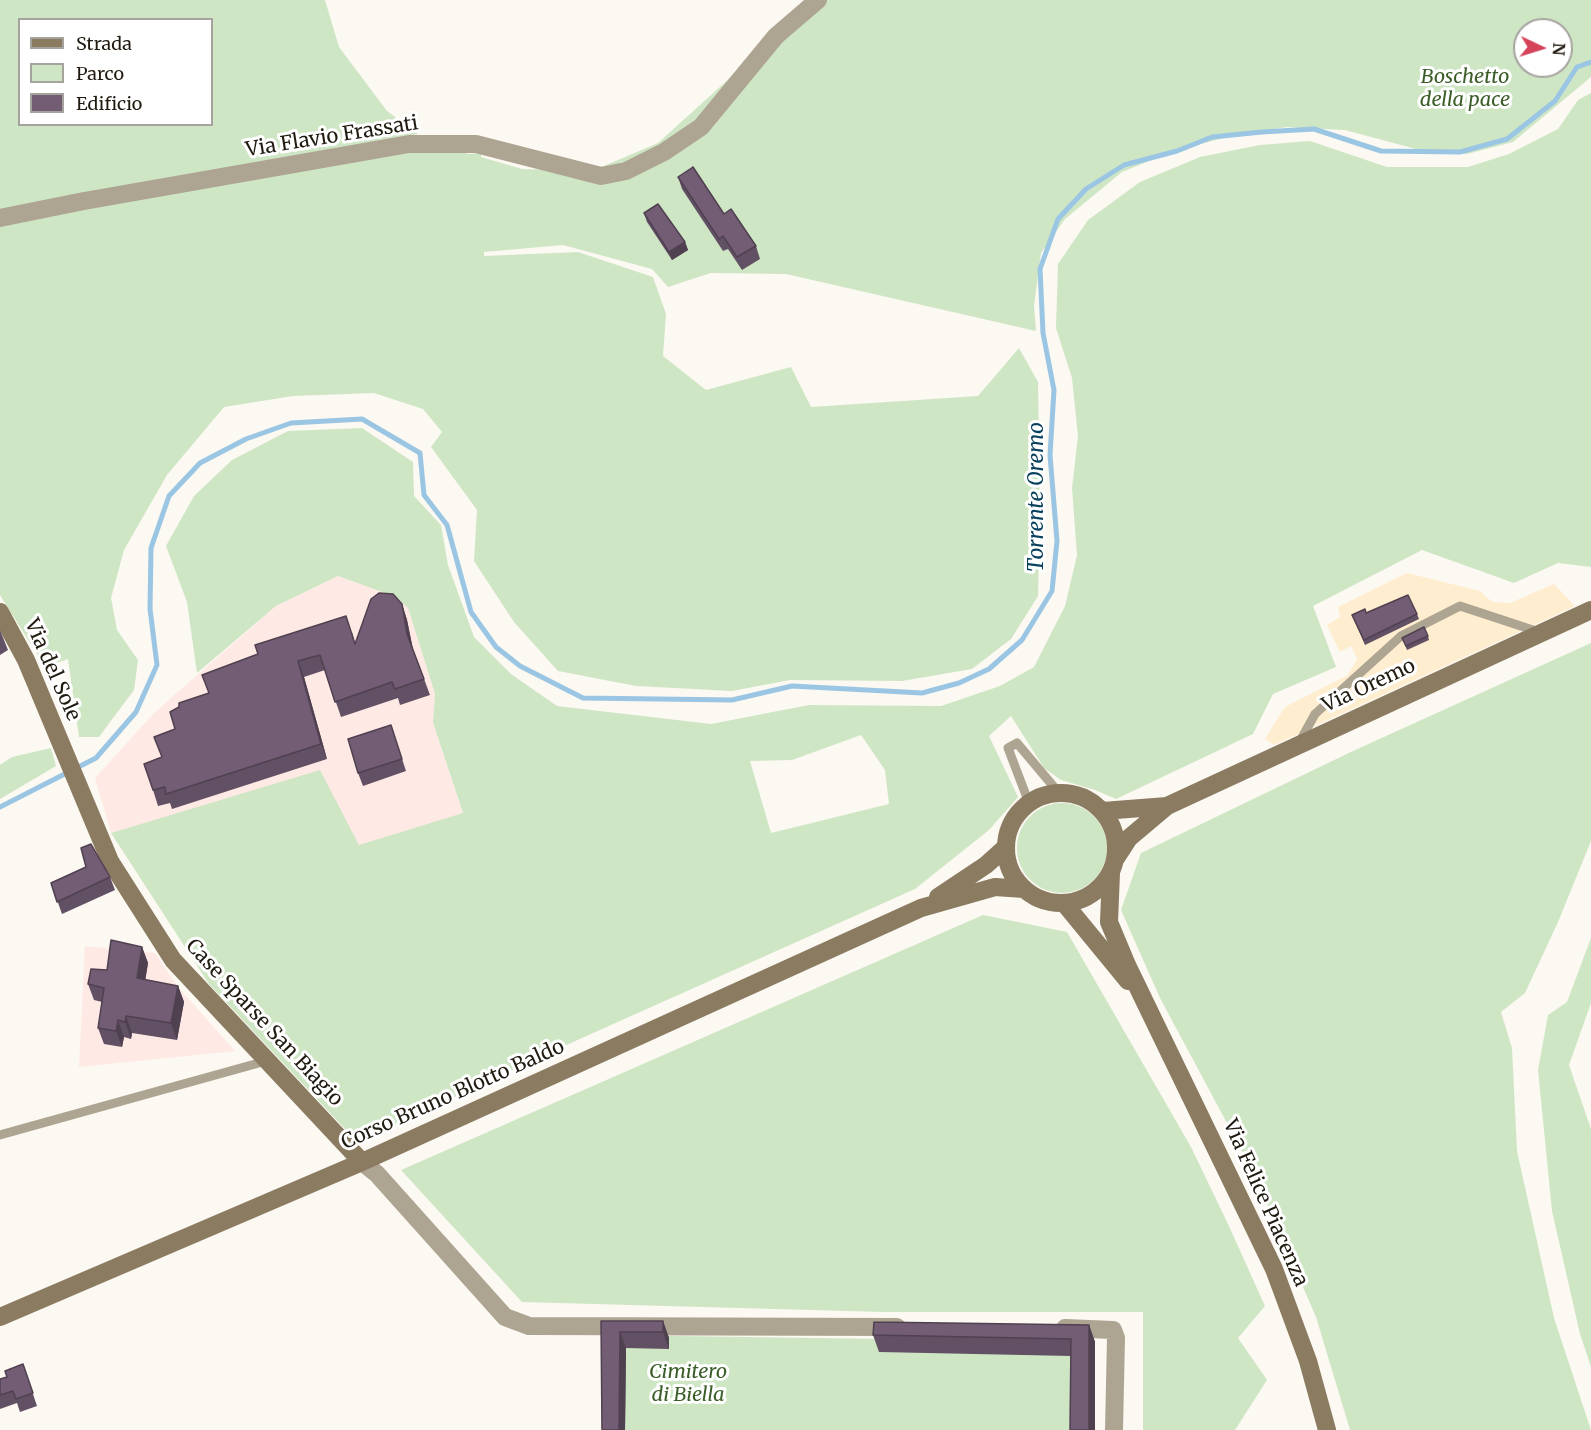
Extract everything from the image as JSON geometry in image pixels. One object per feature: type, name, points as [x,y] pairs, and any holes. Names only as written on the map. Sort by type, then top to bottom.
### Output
[{"type":"main road","name":"Via Oremo","points":[[1113,866],[1129,838],[1167,806],[1591,610]]},
{"type":"main road","name":"Via del Sole","points":[[0,612],[26,660],[62,747]]},
{"type":"main road","name":"Case Sparse San Biagio","points":[[62,747],[110,861],[173,960],[362,1162]]},
{"type":"main road","points":[[1059,793],[1075,794],[1090,801],[1103,811],[1112,825],[1116,841],[1113,866],[1091,895],[1064,903],[1049,902],[1024,889],[1014,877],[1008,862],[1006,847],[1009,830],[1017,815],[1029,803],[1044,795],[1059,793]]},
{"type":"main road","name":"Via Oremo","points":[[1103,811],[1167,806]]},
{"type":"main road","name":"Corso Bruno Blotto Baldo","points":[[921,908],[986,865],[1006,847]]},
{"type":"main road","name":"Via Felice Piacenza","points":[[1113,866],[1109,922],[1274,1269],[1308,1361],[1327,1430]]},
{"type":"main road","name":"Corso Bruno Blotto Baldo","points":[[0,1317],[362,1162],[921,908],[995,887],[1024,889]]},
{"type":"main road","name":"Via Felice Piacenza","points":[[1064,903],[1145,1001]]},
{"type":"street","name":"Via Flavio Frassati","points":[[0,218],[409,144],[476,144],[576,172],[601,176],[626,171],[664,152],[701,127],[776,36],[818,0]]},
{"type":"street","points":[[362,1162],[377,1174],[505,1317],[529,1326],[915,1327]]},
{"type":"street","points":[[1047,1328],[1113,1330],[1116,1338],[1114,1430]]},
{"type":"lane","points":[[1299,743],[1315,714],[1401,636],[1460,606],[1541,632]]},
{"type":"lane","points":[[1029,803],[1008,748],[1017,743],[1059,793]]},
{"type":"lane","points":[[0,1135],[266,1061]]},
{"type":"shaded area","points":[[1407,573],[1480,591],[1492,602],[1510,603],[1554,584],[1575,606],[1274,745],[1265,739],[1285,707],[1348,675],[1357,659],[1351,646],[1340,652],[1327,625],[1340,617],[1338,607]]},
{"type":"shaded area","points":[[338,576],[396,597],[408,608],[435,694],[433,724],[463,814],[359,846],[199,808],[111,833],[95,778],[154,713],[276,606]]},
{"type":"shaded area","points":[[85,946],[155,953],[178,987],[235,1051],[79,1067]]},
{"type":"green space","points":[[0,0],[325,0],[339,47],[387,111],[418,134],[0,211]]},
{"type":"green space","name":"Boschetto della pace","points":[[816,0],[1591,0],[1591,77],[1513,142],[1467,154],[1416,149],[1345,130],[1287,127],[1235,135],[1174,151],[1122,172],[1065,219],[1041,253],[1034,306],[1036,331],[786,274],[711,273],[668,287],[652,269],[563,245],[484,252],[484,256],[578,252],[653,277],[666,314],[663,356],[706,390],[791,367],[811,407],[978,396],[1019,348],[1038,382],[1040,508],[1038,596],[1011,639],[972,669],[902,681],[790,680],[732,691],[636,686],[558,671],[514,622],[474,561],[477,510],[431,447],[442,432],[423,409],[374,393],[293,396],[224,407],[167,475],[124,550],[111,598],[117,630],[138,660],[134,690],[99,737],[79,737],[68,659],[45,667],[0,595],[0,214],[420,139],[469,154],[481,153],[481,157],[522,169],[592,171],[658,143]]},
{"type":"green space","points":[[1591,93],[1591,567],[1558,563],[1514,583],[1422,550],[1313,606],[1336,667],[1273,694],[1253,734],[1116,799],[1061,780],[1044,768],[1011,716],[989,736],[1018,797],[989,830],[915,889],[544,1055],[358,1143],[209,984],[111,833],[320,770],[359,845],[463,813],[433,723],[435,694],[408,608],[396,597],[338,576],[276,606],[197,673],[187,602],[166,546],[194,496],[232,460],[288,431],[362,428],[413,462],[414,496],[441,525],[448,565],[474,637],[511,674],[557,706],[711,724],[809,705],[941,706],[1000,686],[1034,667],[1065,606],[1077,555],[1072,488],[1078,436],[1072,378],[1056,328],[1058,264],[1088,220],[1140,182],[1200,157],[1260,145],[1310,141],[1387,167],[1468,167],[1509,154],[1558,129],[1578,100]],"holes":[[[861,735],[885,770],[889,804],[771,833],[750,761],[792,760]]]},
{"type":"green space","points":[[1591,643],[1591,841],[1558,922],[1525,993],[1501,1012],[1512,1048],[1517,1151],[1554,1318],[1591,1430],[1350,1430],[1316,1317],[1251,1168],[1160,998],[1121,910],[1141,853],[1353,751]]},
{"type":"green space","points":[[51,748],[56,766],[0,799],[0,765],[12,757]]},
{"type":"green space","points":[[1062,803],[1087,811],[1099,823],[1107,848],[1099,873],[1087,885],[1062,893],[1037,885],[1025,873],[1017,848],[1025,823],[1037,811]]},
{"type":"green space","points":[[983,915],[1067,932],[1191,1147],[1265,1306],[1238,1338],[1267,1380],[1235,1430],[1143,1430],[1143,1312],[883,1312],[522,1302],[401,1170]]},
{"type":"green space","points":[[1591,938],[1591,1003],[1569,1065],[1591,1129],[1591,1367],[1580,1334],[1552,1211],[1538,1070],[1548,1015],[1567,1002]]},
{"type":"green space","name":"Cimitero di Biella","points":[[607,1335],[1095,1342],[1095,1430],[608,1430]]},
{"type":"building","points":[[693,167],[724,214],[731,209],[756,246],[737,257],[723,236],[719,239],[678,177]]},
{"type":"building","points":[[658,204],[685,242],[669,252],[644,213]]},
{"type":"building","points":[[379,593],[393,594],[402,604],[407,634],[424,679],[395,689],[392,682],[335,702],[320,655],[298,661],[321,744],[166,794],[165,787],[153,790],[144,764],[162,757],[154,737],[175,729],[170,712],[179,707],[179,703],[209,693],[202,675],[258,654],[255,645],[346,616],[355,644],[371,599]]},
{"type":"building","points":[[1408,595],[1417,614],[1364,640],[1352,615],[1365,609],[1366,613]]},
{"type":"building","points":[[1424,627],[1428,636],[1406,646],[1402,638]]},
{"type":"building","points":[[391,725],[402,759],[358,773],[348,739]]},
{"type":"building","points":[[91,844],[110,877],[57,902],[51,883],[86,867],[81,848]]},
{"type":"building","points":[[111,940],[142,947],[137,978],[178,986],[171,1023],[126,1016],[125,1022],[118,1020],[116,1031],[98,1028],[104,988],[88,984],[91,969],[107,970]]},
{"type":"building","points":[[601,1321],[663,1321],[663,1332],[620,1332],[619,1430],[602,1430]]},
{"type":"building","points":[[874,1322],[1089,1325],[1089,1430],[1070,1430],[1071,1339],[873,1335]]},
{"type":"building","points":[[23,1364],[33,1393],[16,1399],[13,1391],[0,1395],[0,1379],[7,1377],[5,1371]]},
{"type":"waterway","name":"Torrente Oremo","points":[[0,807],[96,758],[136,712],[157,665],[150,609],[151,548],[169,496],[200,463],[246,439],[291,423],[362,419],[420,453],[424,495],[447,525],[471,612],[496,647],[520,666],[583,698],[732,700],[792,686],[922,693],[959,683],[989,669],[1022,640],[1052,591],[1057,541],[1050,455],[1054,390],[1043,333],[1040,269],[1058,219],[1086,189],[1124,165],[1177,151],[1212,137],[1262,132],[1314,129],[1381,151],[1460,152],[1507,139],[1555,101],[1577,67],[1591,62]]}]
